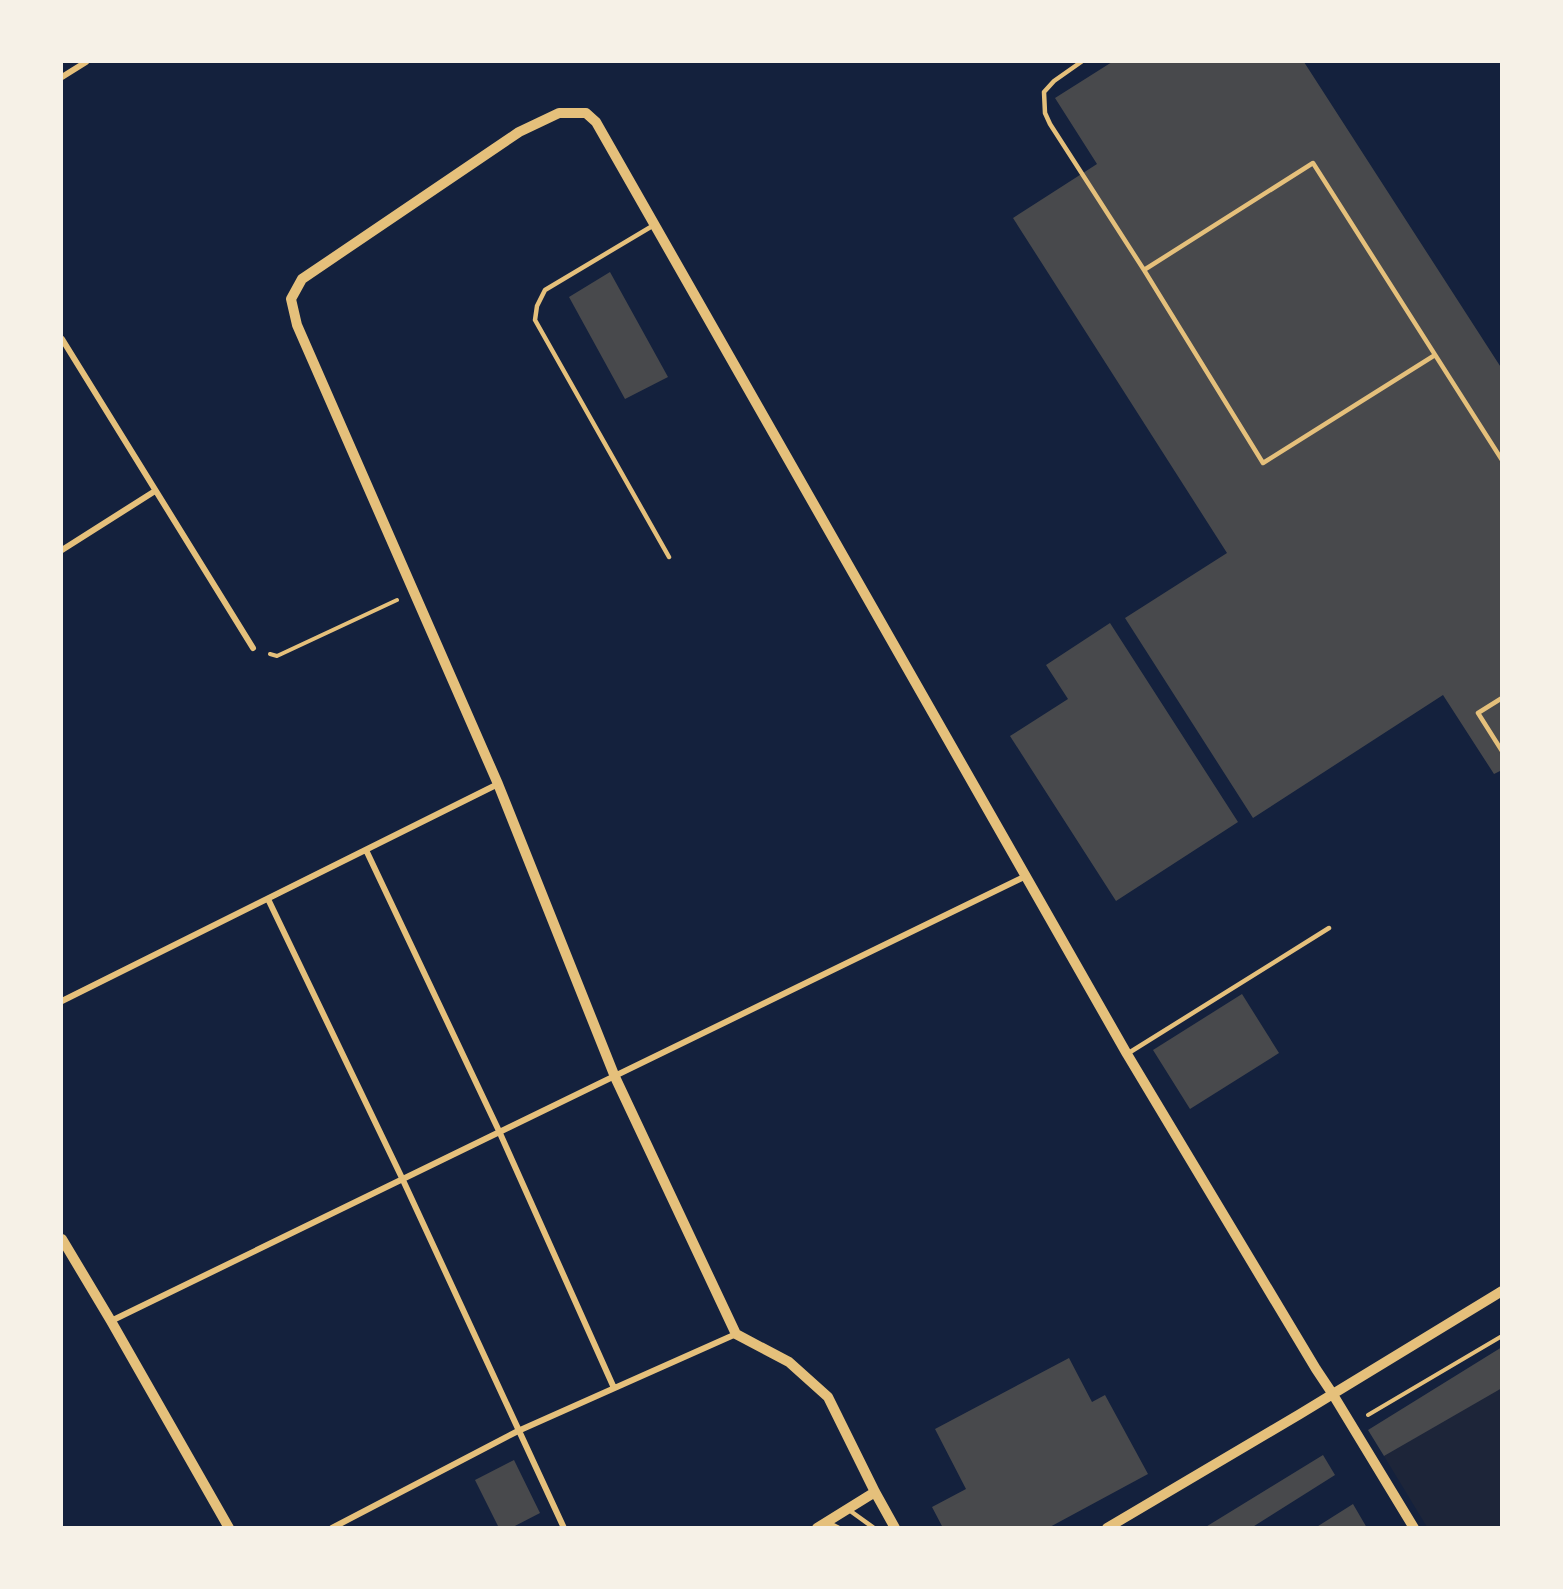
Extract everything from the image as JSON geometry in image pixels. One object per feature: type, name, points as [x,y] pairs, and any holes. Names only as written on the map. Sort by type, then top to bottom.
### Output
[{"type":"street","points":[[62,77],[86,62]]},
{"type":"street","points":[[895,1527],[828,1397],[789,1362],[736,1334],[615,1077],[498,784],[297,326],[291,299],[302,279],[519,132],[559,113],[586,113],[596,122],[1127,1054],[1316,1369],[1414,1527]]},
{"type":"street","points":[[62,339],[253,648]]},
{"type":"street","points":[[62,550],[155,491]]},
{"type":"street","points":[[62,1001],[498,784]]},
{"type":"street","points":[[366,850],[499,1131],[614,1388]]},
{"type":"street","points":[[111,1321],[1026,876]]},
{"type":"street","points":[[268,899],[402,1178],[564,1527]]},
{"type":"street","points":[[62,1239],[230,1527]]},
{"type":"street","points":[[1107,1527],[1502,1291]]},
{"type":"street","points":[[332,1527],[518,1431],[736,1334]]},
{"type":"street","points":[[822,1525],[875,1492]]},
{"type":"lane","points":[[1081,62],[1054,81],[1044,92],[1046,113],[1050,124],[1144,270],[1263,463],[1435,355]]},
{"type":"lane","points":[[1144,270],[1313,163],[1502,460]]},
{"type":"lane","points":[[654,225],[545,290],[537,306],[535,320],[669,557]]},
{"type":"lane","points":[[1502,698],[1478,713],[1502,750]]},
{"type":"lane","points":[[1127,1054],[1329,928]]},
{"type":"lane","points":[[848,1509],[874,1527]]},
{"type":"lane","points":[[822,1525],[838,1527]]},
{"type":"path","points":[[253,648],[277,656],[414,592]]},
{"type":"path","points":[[1352,1425],[1502,1336]]},
{"type":"shaded area","points":[[1501,1386],[1501,1527],[1427,1527],[1384,1456]]},
{"type":"building","points":[[1112,62],[1304,62],[1502,369],[1502,770],[1494,774],[1443,695],[1253,818],[1125,618],[1227,553],[1013,218],[1097,164],[1055,98]]},
{"type":"building","points":[[610,272],[668,377],[625,399],[569,297]]},
{"type":"building","points":[[1110,623],[1238,822],[1116,901],[1010,736],[1068,699],[1046,665]]},
{"type":"building","points":[[1242,994],[1279,1053],[1190,1109],[1153,1050]]},
{"type":"building","points":[[1502,1347],[1502,1388],[1384,1456],[1368,1430]]},
{"type":"building","points":[[1069,1358],[1092,1402],[1105,1395],[1148,1474],[1048,1528],[943,1528],[932,1507],[966,1489],[935,1429]]},
{"type":"building","points":[[1323,1455],[1335,1475],[1251,1528],[1204,1528]]},
{"type":"building","points":[[514,1460],[540,1513],[511,1528],[499,1528],[475,1480]]},
{"type":"building","points":[[1353,1504],[1367,1528],[1315,1528]]}]
